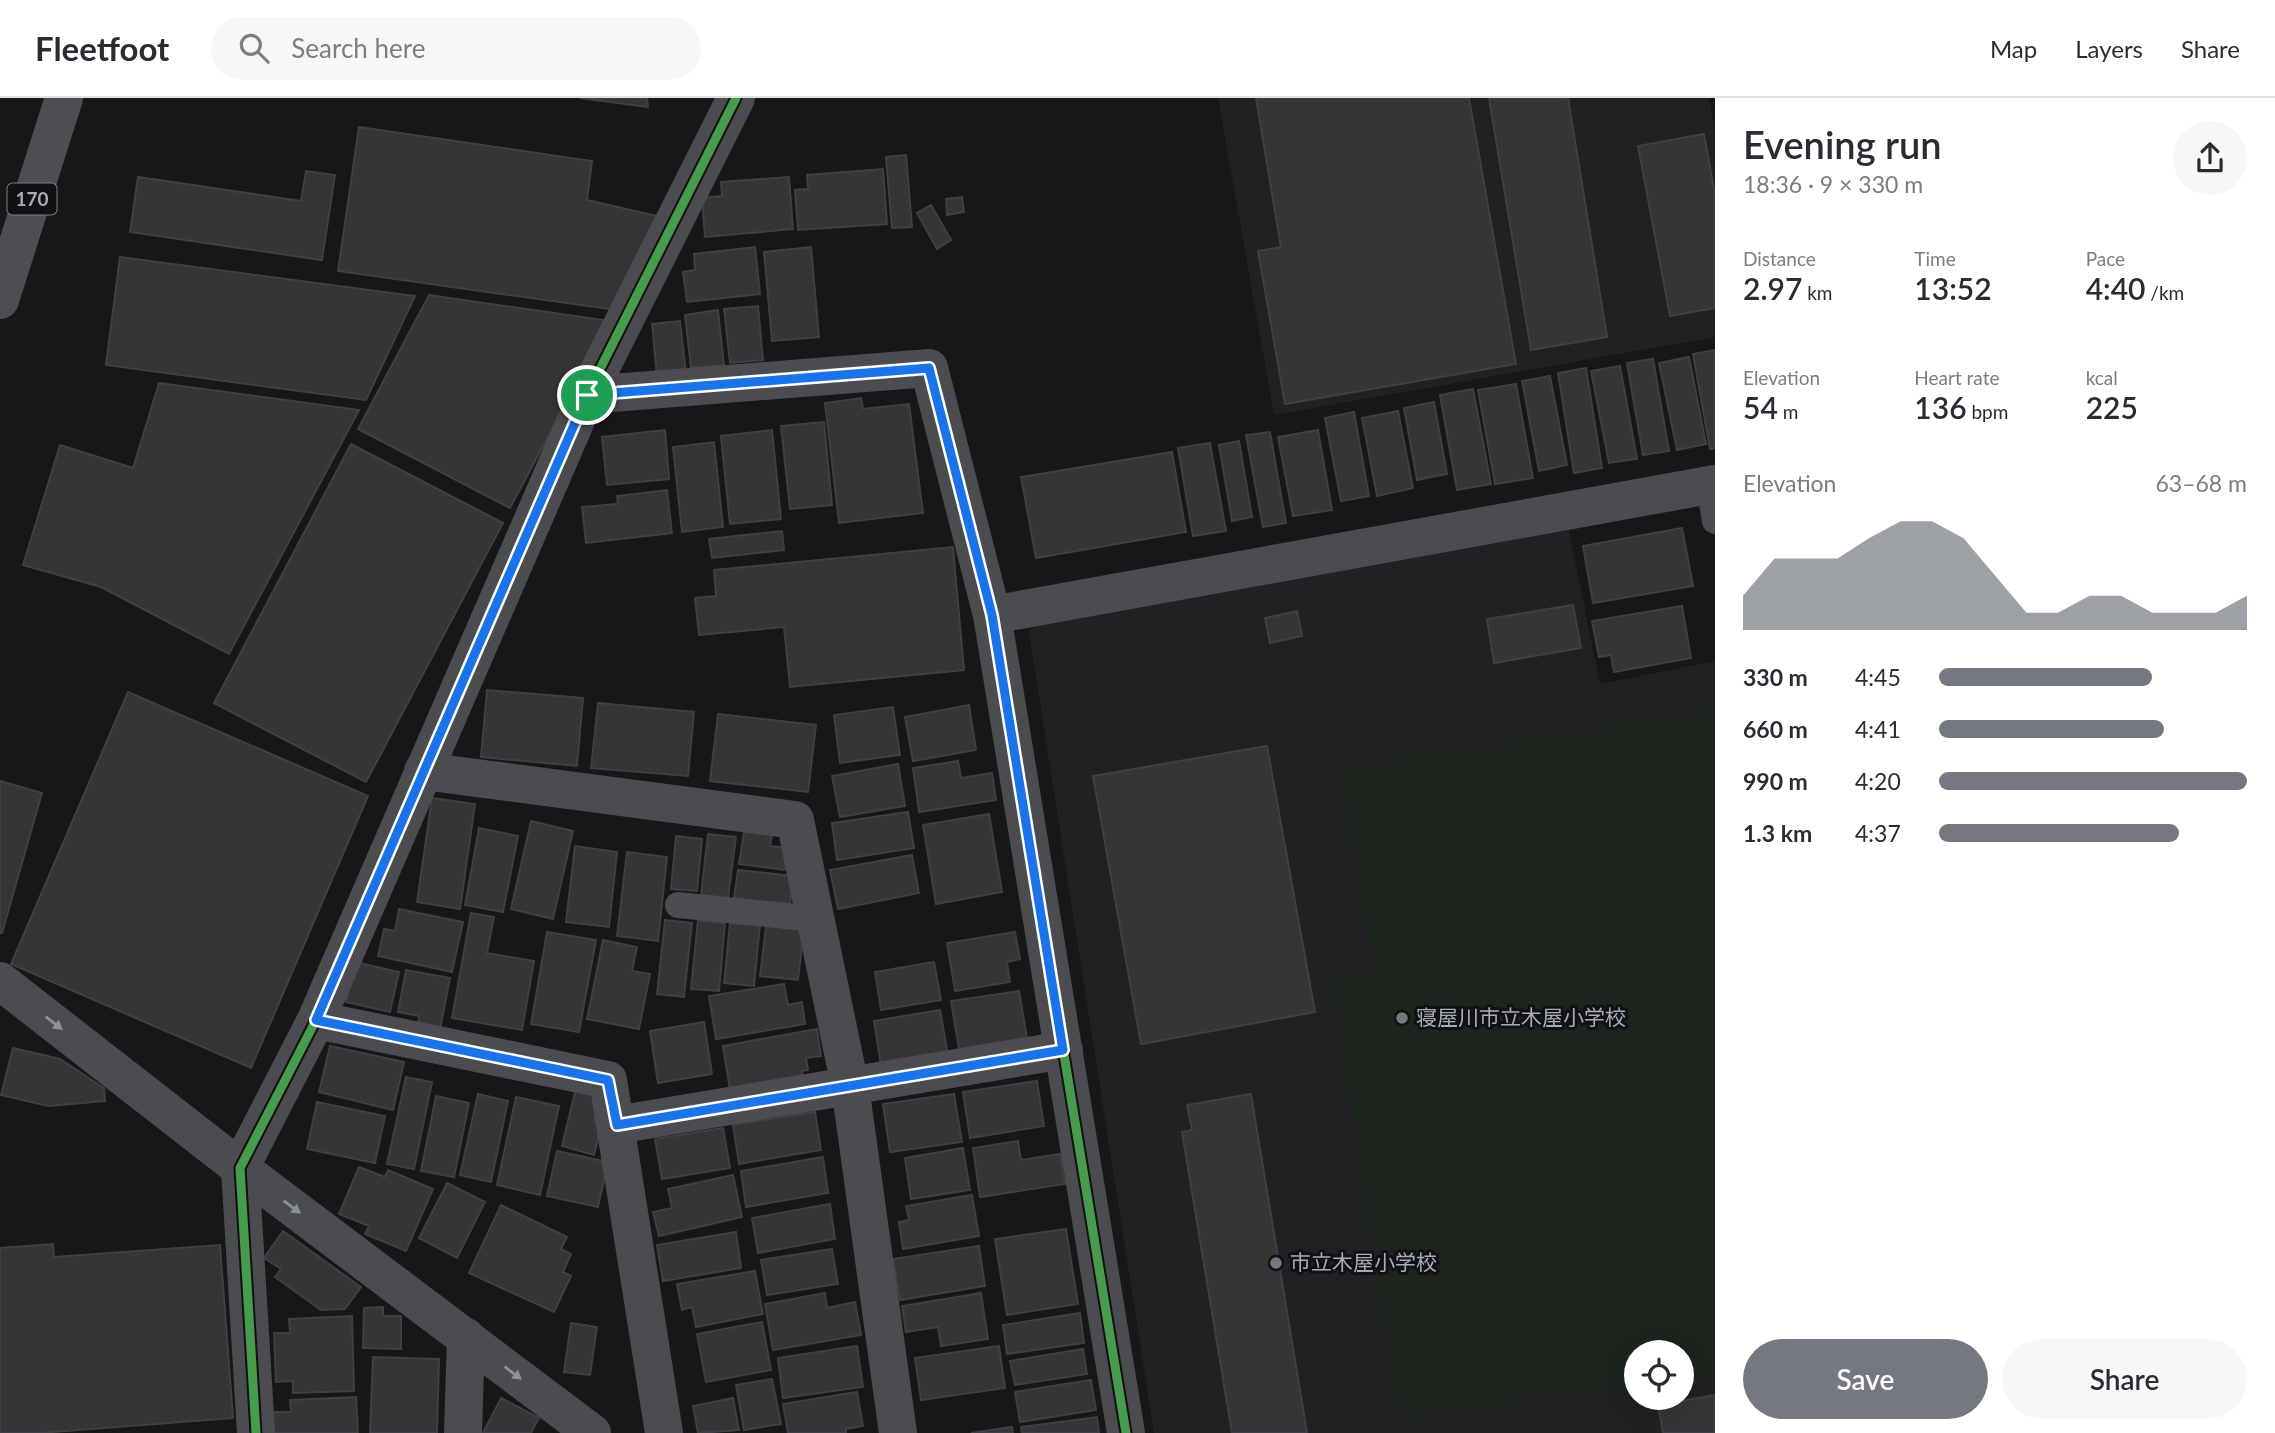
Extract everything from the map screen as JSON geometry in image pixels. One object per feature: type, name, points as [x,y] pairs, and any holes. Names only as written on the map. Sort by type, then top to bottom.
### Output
[{"type":"highway","name":"170","points":[[0,300],[64,98]]},
{"type":"street","points":[[256,1433],[240,1168],[316,1020],[587,395],[736,98]]},
{"type":"street","points":[[587,395],[929,368],[992,615],[1126,1433]]},
{"type":"street","points":[[992,615],[1713,497]]},
{"type":"street","points":[[423,771],[795,820],[850,1086],[898,1433]]},
{"type":"street","points":[[0,981],[240,1168],[592,1433]]},
{"type":"street","points":[[316,1020],[608,1080],[664,1433]]},
{"type":"street","points":[[617,1125],[1063,1050]]},
{"type":"street","points":[[463,1433],[466,1337]]},
{"type":"lane","points":[[678,905],[816,919]]},
{"type":"shaded area","points":[[1218,98],[1709,98],[1715,134],[1715,337],[1274,415]]},
{"type":"shaded area","name":"寝屋川市立木屋小学校","points":[[1567,521],[1600,684],[1715,661],[1715,1433],[1154,1433],[1029,632],[1043,615]]},
{"type":"shaded area","points":[[1713,707],[1715,1373],[1694,1376],[1694,1340],[1624,1340],[1624,1387],[1399,1422],[1331,976],[1373,969],[1341,765]]},
{"type":"building","points":[[580,98],[647,98],[648,107]]},
{"type":"building","points":[[1256,98],[1469,98],[1516,364],[1285,404],[1258,251],[1281,247]]},
{"type":"building","points":[[1489,98],[1568,98],[1607,337],[1531,350]]},
{"type":"building","points":[[359,127],[592,161],[587,200],[657,216],[623,311],[338,271]]},
{"type":"building","points":[[1704,134],[1715,195],[1715,308],[1670,316],[1638,146]]},
{"type":"building","points":[[906,155],[912,227],[892,228],[886,157]]},
{"type":"building","points":[[883,169],[887,224],[798,230],[795,190],[808,189],[807,175]]},
{"type":"building","points":[[306,171],[335,175],[322,260],[130,232],[138,177],[301,201]]},
{"type":"building","points":[[789,177],[793,229],[705,237],[702,198],[722,196],[721,182]]},
{"type":"building","points":[[962,197],[964,212],[947,215],[946,199]]},
{"type":"building","points":[[931,205],[951,240],[937,249],[917,213]]},
{"type":"building","points":[[755,247],[760,294],[687,302],[683,272],[695,270],[694,254]]},
{"type":"building","points":[[811,247],[819,337],[772,341],[764,252]]},
{"type":"building","points":[[120,257],[415,296],[366,400],[106,365]]},
{"type":"building","points":[[429,295],[610,321],[510,508],[358,429]]},
{"type":"building","points":[[758,306],[763,360],[730,363],[724,309]]},
{"type":"building","points":[[718,310],[724,365],[691,368],[685,315]]},
{"type":"building","points":[[680,321],[686,373],[657,376],[652,324]]},
{"type":"building","points":[[1715,350],[1715,448],[1710,449],[1693,354]]},
{"type":"building","points":[[1689,357],[1706,444],[1677,450],[1659,363]]},
{"type":"building","points":[[1653,359],[1669,451],[1643,455],[1627,363]]},
{"type":"building","points":[[1620,366],[1637,459],[1609,463],[1591,371]]},
{"type":"building","points":[[1586,368],[1602,468],[1574,473],[1558,373]]},
{"type":"building","points":[[1550,376],[1567,465],[1539,471],[1522,381]]},
{"type":"building","points":[[159,383],[359,410],[229,654],[101,587],[23,565],[60,445],[133,468]]},
{"type":"building","points":[[1516,384],[1533,478],[1495,484],[1478,390]]},
{"type":"building","points":[[1473,389],[1491,484],[1457,490],[1440,395]]},
{"type":"building","points":[[861,398],[863,409],[909,404],[923,513],[839,523],[825,403]]},
{"type":"building","points":[[1434,402],[1447,474],[1417,480],[1404,408]]},
{"type":"building","points":[[1398,411],[1413,488],[1377,496],[1362,418]]},
{"type":"building","points":[[1354,412],[1369,496],[1341,501],[1325,418]]},
{"type":"building","points":[[824,422],[832,505],[790,509],[781,426]]},
{"type":"building","points":[[665,430],[669,479],[607,485],[602,437]]},
{"type":"building","points":[[772,430],[781,519],[730,524],[721,436]]},
{"type":"building","points":[[1318,430],[1332,510],[1293,516],[1278,437]]},
{"type":"building","points":[[1270,432],[1286,523],[1263,527],[1246,435]]},
{"type":"building","points":[[1239,441],[1252,517],[1232,521],[1219,445]]},
{"type":"building","points":[[714,442],[723,527],[682,532],[673,447]]},
{"type":"building","points":[[1210,443],[1226,531],[1193,536],[1178,448]]},
{"type":"building","points":[[351,444],[503,523],[366,782],[214,703]]},
{"type":"building","points":[[1172,452],[1186,532],[1036,558],[1021,477]]},
{"type":"building","points":[[667,490],[672,533],[586,543],[582,507],[618,504],[617,496]]},
{"type":"building","points":[[1682,528],[1693,586],[1593,603],[1583,546]]},
{"type":"building","points":[[782,531],[784,550],[712,558],[709,539]]},
{"type":"building","points":[[953,547],[964,670],[790,687],[784,627],[699,635],[695,598],[716,596],[714,570]]},
{"type":"building","points":[[1573,605],[1581,648],[1494,663],[1487,619]]},
{"type":"building","points":[[1682,606],[1691,658],[1614,672],[1611,655],[1599,657],[1592,621]]},
{"type":"building","points":[[1297,611],[1302,636],[1270,643],[1265,618]]},
{"type":"building","points":[[487,690],[583,698],[577,766],[481,757]]},
{"type":"building","points":[[128,692],[368,796],[251,1068],[11,964]]},
{"type":"building","points":[[598,703],[694,712],[688,776],[591,768]]},
{"type":"building","points":[[969,705],[976,750],[913,761],[905,717]]},
{"type":"building","points":[[893,707],[900,755],[840,763],[834,715]]},
{"type":"building","points":[[718,714],[816,725],[808,792],[710,781]]},
{"type":"building","points":[[1267,746],[1315,1012],[1141,1044],[1093,776]]},
{"type":"building","points":[[958,761],[961,778],[992,773],[996,800],[919,812],[913,768]]},
{"type":"building","points":[[898,764],[905,806],[840,817],[832,776]]},
{"type":"building","points":[[0,781],[42,793],[2,933],[0,933]]},
{"type":"building","points":[[432,798],[475,804],[460,909],[417,902]]},
{"type":"building","points":[[908,812],[914,848],[837,860],[832,823]]},
{"type":"building","points":[[989,814],[1002,892],[936,904],[923,825]]},
{"type":"building","points":[[531,821],[573,831],[553,919],[511,909]]},
{"type":"building","points":[[745,826],[773,830],[770,846],[788,848],[785,870],[739,864]]},
{"type":"building","points":[[479,828],[518,836],[503,912],[465,905]]},
{"type":"building","points":[[708,834],[736,837],[728,898],[701,895]]},
{"type":"building","points":[[676,836],[702,839],[697,891],[671,889]]},
{"type":"building","points":[[575,846],[617,852],[609,927],[566,922]]},
{"type":"building","points":[[627,852],[667,857],[658,941],[617,936]]},
{"type":"building","points":[[912,855],[919,893],[838,909],[830,870]]},
{"type":"building","points":[[738,870],[793,876],[790,905],[734,898]]},
{"type":"building","points":[[399,909],[463,922],[452,972],[378,956],[384,929],[395,931]]},
{"type":"building","points":[[471,913],[494,917],[487,953],[534,961],[522,1030],[452,1018]]},
{"type":"building","points":[[665,920],[692,923],[684,997],[657,994]]},
{"type":"building","points":[[698,920],[725,923],[719,991],[691,989]]},
{"type":"building","points":[[730,923],[760,925],[754,986],[724,983]]},
{"type":"building","points":[[766,926],[804,929],[798,980],[760,976]]},
{"type":"building","points":[[547,932],[596,940],[579,1032],[531,1024]]},
{"type":"building","points":[[1015,932],[1020,959],[1007,962],[1010,982],[955,991],[947,943]]},
{"type":"building","points":[[603,940],[637,947],[632,971],[650,974],[639,1029],[587,1019]]},
{"type":"building","points":[[355,962],[399,972],[390,1012],[346,1002]]},
{"type":"building","points":[[934,962],[941,1000],[881,1010],[875,972]]},
{"type":"building","points":[[406,970],[450,978],[440,1029],[418,1025],[419,1016],[398,1012]]},
{"type":"building","points":[[784,984],[788,1005],[802,1002],[805,1024],[716,1039],[709,996]]},
{"type":"building","points":[[1019,991],[1027,1038],[959,1049],[951,1001]]},
{"type":"building","points":[[940,1010],[948,1055],[881,1066],[874,1021]]},
{"type":"building","points":[[704,1022],[712,1074],[658,1083],[650,1031]]},
{"type":"building","points":[[817,1029],[821,1056],[806,1058],[808,1070],[802,1071],[803,1077],[730,1090],[723,1046]]},
{"type":"building","points":[[330,1046],[404,1062],[393,1110],[319,1092]]},
{"type":"building","points":[[13,1048],[60,1059],[104,1088],[105,1101],[48,1106],[1,1095]]},
{"type":"building","points":[[406,1077],[432,1082],[414,1169],[387,1164]]},
{"type":"building","points":[[1037,1081],[1044,1126],[970,1138],[963,1092]]},
{"type":"building","points":[[576,1088],[601,1094],[594,1121],[602,1123],[594,1155],[562,1146]]},
{"type":"building","points":[[478,1094],[508,1101],[491,1182],[460,1175]]},
{"type":"building","points":[[954,1094],[962,1142],[890,1152],[883,1104]]},
{"type":"building","points":[[1251,1094],[1307,1433],[1232,1433],[1182,1132],[1192,1130],[1187,1105]]},
{"type":"building","points":[[436,1096],[469,1103],[454,1177],[421,1171]]},
{"type":"building","points":[[516,1097],[559,1106],[540,1195],[497,1185]]},
{"type":"building","points":[[317,1102],[385,1116],[375,1163],[307,1149]]},
{"type":"building","points":[[815,1112],[821,1150],[739,1164],[733,1125]]},
{"type":"building","points":[[723,1128],[730,1168],[662,1179],[655,1139]]},
{"type":"building","points":[[1018,1141],[1021,1160],[1060,1154],[1065,1184],[980,1197],[973,1148]]},
{"type":"building","points":[[963,1148],[970,1190],[911,1199],[905,1158]]},
{"type":"building","points":[[557,1151],[608,1162],[598,1207],[547,1196]]},
{"type":"building","points":[[823,1157],[828,1193],[746,1207],[741,1171]]},
{"type":"building","points":[[359,1167],[385,1177],[388,1170],[433,1189],[406,1251],[365,1234],[369,1226],[339,1214]]},
{"type":"building","points":[[733,1175],[742,1217],[659,1236],[653,1212],[672,1208],[668,1189]]},
{"type":"building","points":[[447,1183],[485,1202],[457,1258],[419,1238]]},
{"type":"building","points":[[972,1195],[979,1236],[903,1249],[899,1222],[909,1220],[906,1206]]},
{"type":"building","points":[[830,1204],[835,1239],[758,1253],[752,1218]]},
{"type":"building","points":[[501,1205],[567,1237],[561,1249],[571,1254],[563,1272],[571,1276],[554,1312],[469,1273]]},
{"type":"building","points":[[1066,1229],[1078,1304],[1007,1315],[995,1239]]},
{"type":"building","points":[[283,1231],[361,1287],[345,1309],[321,1310],[275,1277],[281,1269],[264,1258]]},
{"type":"building","points":[[736,1232],[741,1268],[663,1281],[657,1245]]},
{"type":"building","points":[[53,1244],[54,1257],[220,1245],[233,1418],[40,1433],[0,1433],[0,1248]]},
{"type":"building","points":[[979,1246],[985,1286],[900,1300],[893,1259]]},
{"type":"building","points":[[832,1249],[838,1284],[767,1295],[761,1260]]},
{"type":"building","points":[[755,1271],[763,1314],[696,1327],[692,1307],[682,1310],[677,1284]]},
{"type":"building","points":[[825,1293],[827,1308],[855,1302],[861,1335],[773,1350],[765,1304]]},
{"type":"building","points":[[981,1293],[988,1339],[941,1346],[938,1327],[906,1332],[902,1306]]},
{"type":"building","points":[[383,1307],[383,1316],[401,1316],[401,1349],[363,1348],[364,1308]]},
{"type":"building","points":[[1080,1313],[1084,1343],[1007,1354],[1003,1325]]},
{"type":"building","points":[[352,1316],[354,1391],[293,1393],[293,1381],[276,1382],[274,1333],[290,1333],[289,1319]]},
{"type":"building","points":[[762,1322],[771,1370],[706,1382],[697,1334]]},
{"type":"building","points":[[571,1323],[597,1327],[590,1375],[564,1372]]},
{"type":"building","points":[[857,1346],[863,1387],[783,1398],[778,1358]]},
{"type":"building","points":[[999,1346],[1005,1388],[921,1400],[915,1358]]},
{"type":"building","points":[[1083,1349],[1087,1374],[1015,1385],[1010,1361]]},
{"type":"building","points":[[373,1357],[439,1359],[437,1433],[370,1433]]},
{"type":"building","points":[[772,1379],[781,1424],[744,1430],[736,1385]]},
{"type":"building","points":[[1091,1380],[1096,1410],[1020,1422],[1015,1392]]},
{"type":"building","points":[[857,1392],[863,1426],[846,1429],[846,1433],[788,1433],[783,1404]]},
{"type":"building","points":[[1715,1395],[1715,1433],[1663,1433],[1659,1410],[1694,1410],[1694,1399]]},
{"type":"building","points":[[356,1397],[358,1433],[273,1433],[272,1412],[291,1412],[290,1400]]},
{"type":"building","points":[[501,1398],[539,1418],[531,1433],[483,1433]]},
{"type":"building","points":[[733,1398],[739,1430],[698,1433],[693,1406]]},
{"type":"building","points":[[1097,1417],[1099,1433],[1022,1433],[1021,1427]]},
{"type":"building","points":[[1012,1427],[1013,1433],[971,1433]]},
{"type":"cycle path","points":[[256,1433],[240,1168],[316,1020],[587,395],[736,98]]},
{"type":"cycle path","points":[[587,395],[929,368],[992,615],[1126,1433]]},
{"type":"place","name":"寝屋川市立木屋小学校","points":[[1402,1018]]},
{"type":"place","name":"市立木屋小学校","points":[[1276,1263]]},
{"type":"route","points":[[929,368],[992,615],[1063,1050],[617,1125],[608,1080],[316,1020],[587,395],[929,368]]}]
